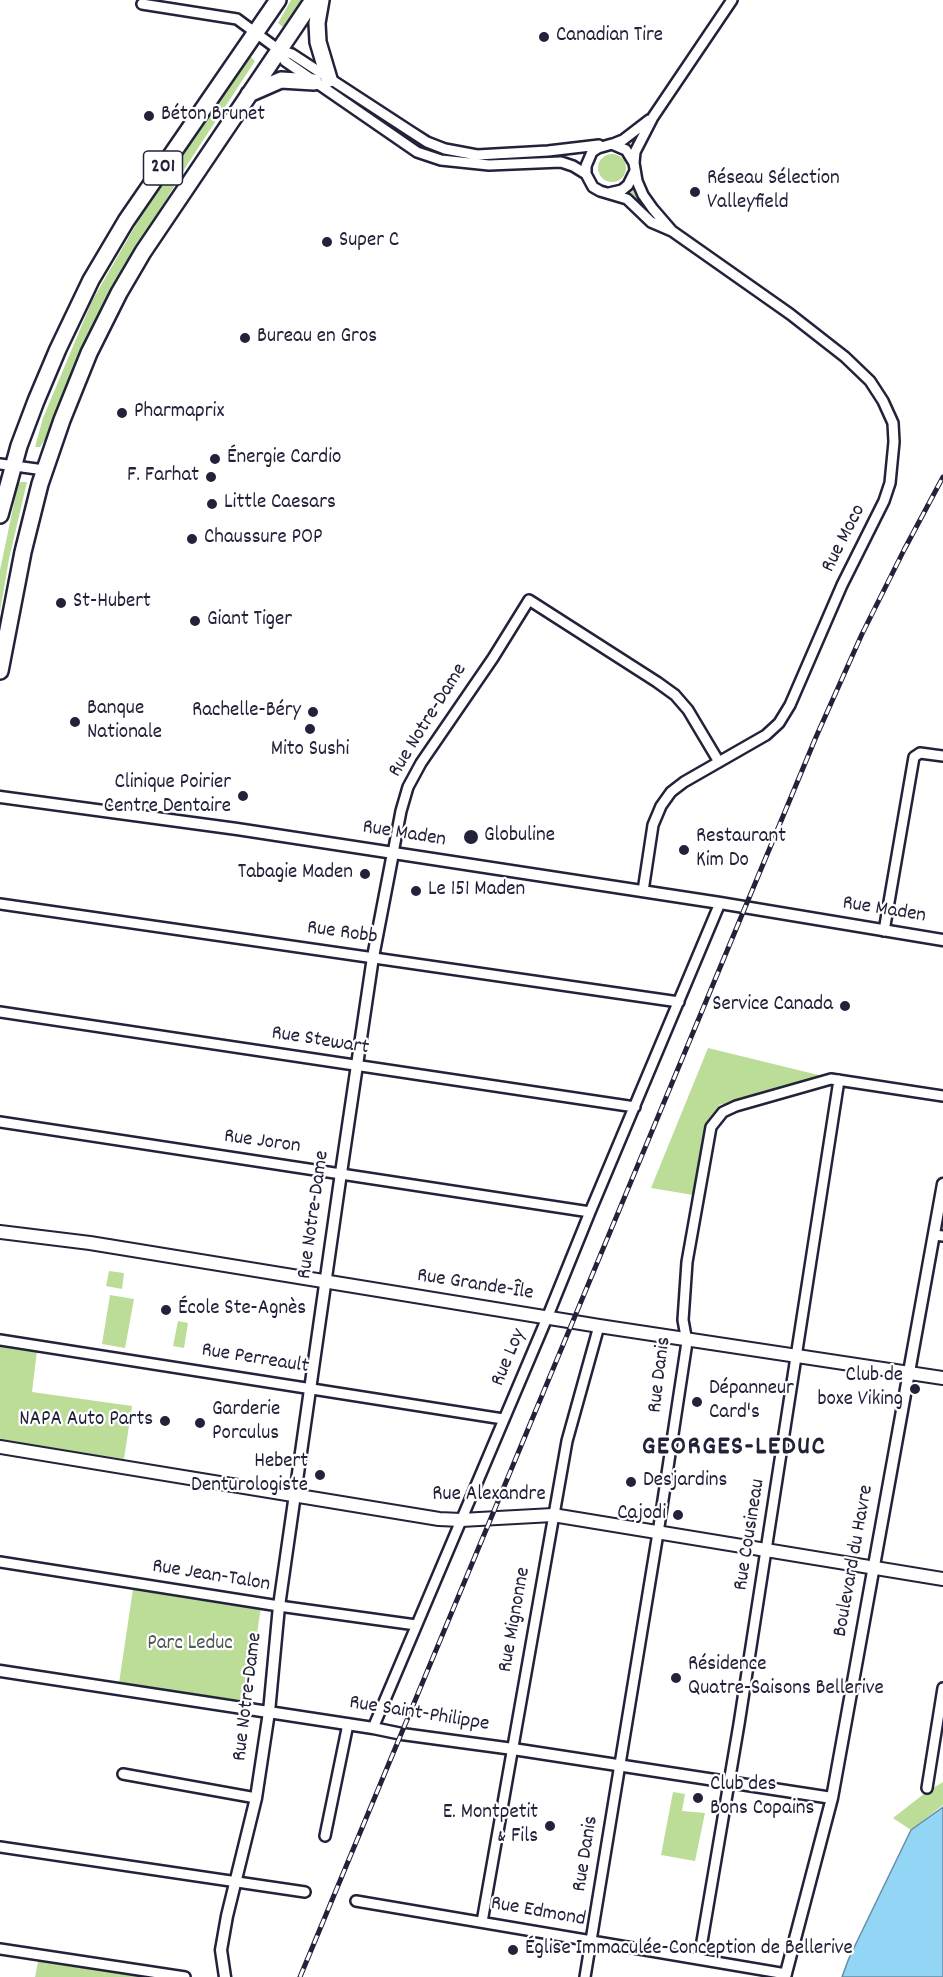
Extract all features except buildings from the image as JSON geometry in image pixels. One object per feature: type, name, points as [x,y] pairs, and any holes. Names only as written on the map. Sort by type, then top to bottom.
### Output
[{"type":"highway","name":"201","points":[[0,515],[7,465],[48,371],[100,264],[126,221],[278,0]]},
{"type":"highway","name":"201","points":[[0,671],[23,552],[44,470],[89,353],[119,293],[161,224],[314,0]]},
{"type":"highway","points":[[249,94],[281,80],[322,80],[317,29],[321,0]]},
{"type":"main road","name":"Rue Grande-Île","points":[[0,1232],[90,1243],[547,1318],[943,1378]]},
{"type":"main road","name":"Rue Alexandre","points":[[0,1447],[439,1519],[553,1515],[943,1579]]},
{"type":"street","points":[[607,193],[622,190],[628,185],[636,152],[653,117],[729,1]]},
{"type":"street","name":"Rue Moco","points":[[142,4],[233,18],[244,22],[279,50],[292,54],[322,80],[417,152],[441,160],[489,165],[561,162],[573,166],[586,174],[593,186],[627,199],[651,222],[672,231],[790,314],[845,357],[870,381],[883,401],[893,423],[894,442],[890,483],[885,501],[842,585],[790,705],[779,723],[766,735],[684,782],[671,792],[661,806],[653,825],[643,891]]},
{"type":"street","name":"Rue Moco","points":[[279,50],[285,62],[322,80],[416,135],[445,149],[477,155],[548,151],[608,144],[626,150],[644,195],[672,231]]},
{"type":"street","points":[[586,174],[588,159],[597,147],[623,140],[653,117]]},
{"type":"street","points":[[7,465],[44,470]]},
{"type":"street","name":"Rue Notre-Dame","points":[[225,1977],[221,1950],[255,1798],[269,1712],[279,1606],[373,957],[400,811],[408,787],[421,763],[493,658],[529,600],[675,695],[688,710],[719,762]]},
{"type":"street","points":[[884,931],[914,757],[920,753],[943,756]]},
{"type":"street","name":"Rue Maden","points":[[0,797],[237,829],[720,903],[943,940]]},
{"type":"street","name":"Rue Loy","points":[[373,1728],[720,903]]},
{"type":"street","name":"Rue Robb","points":[[0,904],[679,1002]]},
{"type":"street","name":"Rue Stewart","points":[[0,1012],[635,1107]]},
{"type":"street","name":"Rue Danis","points":[[585,1977],[658,1533],[686,1338],[683,1320],[687,1262],[711,1127],[723,1112],[736,1106],[831,1078],[943,1096]]},
{"type":"street","name":"Rue Cousineau","points":[[699,1959],[766,1550],[839,1080]]},
{"type":"street","name":"Rue Joron","points":[[0,1122],[590,1212]]},
{"type":"street","name":"Boulevard du Havre","points":[[785,1975],[832,1798],[909,1373],[938,1236],[943,1184]]},
{"type":"street","name":"Rue Mignonne","points":[[482,1922],[567,1441],[598,1326]]},
{"type":"street","name":"Rue Perreault","points":[[0,1340],[311,1387],[503,1419]]},
{"type":"street","name":"Rue Jean-Talon","points":[[0,1562],[416,1625]]},
{"type":"street","name":"Rue Saint-Philippe","points":[[0,1671],[832,1798]]},
{"type":"street","points":[[927,1788],[943,1688]]},
{"type":"street","points":[[325,1836],[348,1724]]},
{"type":"street","points":[[123,1774],[255,1798]]},
{"type":"street","points":[[0,1847],[305,1892]]},
{"type":"street","name":"Rue Edmond","points":[[356,1900],[785,1975]]},
{"type":"street","points":[[0,1949],[185,1977]]},
{"type":"green space","points":[[291,0],[303,0],[283,27],[278,23]]},
{"type":"green space","points":[[251,57],[255,61],[187,165],[117,281],[88,339],[46,438],[40,447],[35,447],[43,418],[92,301],[142,214],[233,78],[245,61]]},
{"type":"green space","points":[[612,154],[622,158],[626,168],[622,178],[612,182],[602,178],[598,168],[602,158]]},
{"type":"green space","points":[[635,188],[640,200],[661,223],[650,217],[628,195]]},
{"type":"green space","points":[[21,482],[27,482],[9,559],[0,612],[0,570],[17,489]]},
{"type":"green space","points":[[708,1048],[839,1080],[719,1105],[693,1195],[651,1188]]},
{"type":"green space","points":[[109,1271],[124,1273],[122,1289],[106,1286]]},
{"type":"green space","points":[[110,1295],[134,1299],[125,1348],[102,1344]]},
{"type":"green space","points":[[178,1321],[188,1323],[184,1348],[173,1346]]},
{"type":"green space","points":[[0,1346],[37,1351],[32,1392],[132,1406],[124,1459],[0,1442]]},
{"type":"green space","name":"Parc Leduc","points":[[133,1589],[261,1607],[247,1701],[119,1683]]},
{"type":"green space","points":[[943,1782],[943,1805],[911,1830],[893,1818],[925,1793]]},
{"type":"green space","points":[[673,1792],[685,1794],[682,1811],[705,1813],[695,1861],[661,1855]]},
{"type":"green space","points":[[40,1952],[188,1977],[35,1977]]},
{"type":"water","points":[[943,1807],[943,1977],[842,1977],[911,1830]]},
{"type":"railway","points":[[300,1977],[816,737],[862,634],[943,477]]},
{"type":"place","name":"Canadian Tire","points":[[544,37]]},
{"type":"place","name":"Béton Brunet","points":[[149,116]]},
{"type":"place","name":"Réseau Sélection Valleyfield","points":[[695,192]]},
{"type":"place","name":"Super C","points":[[327,242]]},
{"type":"place","name":"Bureau en Gros","points":[[245,338]]},
{"type":"place","name":"Pharmaprix","points":[[122,413]]},
{"type":"place","name":"Énergie Cardio","points":[[215,459]]},
{"type":"place","name":"F. Farhat","points":[[211,477]]},
{"type":"place","name":"Little Caesars","points":[[212,504]]},
{"type":"place","name":"Chaussure POP","points":[[192,539]]},
{"type":"place","name":"St-Hubert","points":[[61,603]]},
{"type":"place","name":"Giant Tiger","points":[[195,621]]},
{"type":"place","name":"Rachelle-Béry","points":[[313,712]]},
{"type":"place","name":"Banque Nationale","points":[[75,722]]},
{"type":"place","name":"Mito Sushi","points":[[310,729]]},
{"type":"place","name":"Clinique Poirier Centre Dentaire","points":[[243,796]]},
{"type":"place","name":"Globuline","points":[[471,837]]},
{"type":"place","name":"Restaurant Kim Do","points":[[684,850]]},
{"type":"place","name":"Tabagie Maden","points":[[365,874]]},
{"type":"place","name":"Le 151 Maden","points":[[416,891]]},
{"type":"place","name":"Service Canada","points":[[845,1006]]},
{"type":"place","name":"École Ste-Agnès","points":[[166,1310]]},
{"type":"place","name":"Club de boxe Viking","points":[[915,1389]]},
{"type":"place","name":"Dépanneur Card's","points":[[697,1402]]},
{"type":"place","name":"NAPA Auto Parts","points":[[165,1421]]},
{"type":"place","name":"Garderie Porculus","points":[[200,1423]]},
{"type":"place","name":"Hebert Denturologiste","points":[[320,1475]]},
{"type":"place","name":"Desjardins","points":[[631,1482]]},
{"type":"place","name":"Cajodi","points":[[678,1515]]},
{"type":"place","name":"Résidence Quatre-Saisons Bellerive","points":[[676,1678]]},
{"type":"place","name":"Club des Bons Copains","points":[[698,1798]]},
{"type":"place","name":"E. Montpetit & Fils","points":[[550,1826]]},
{"type":"place","name":"Église Immaculée-Conception de Bellerive","points":[[513,1950]]},
{"type":"district","name":"GEORGES-LEDUC","points":[[734,1449]]}]
